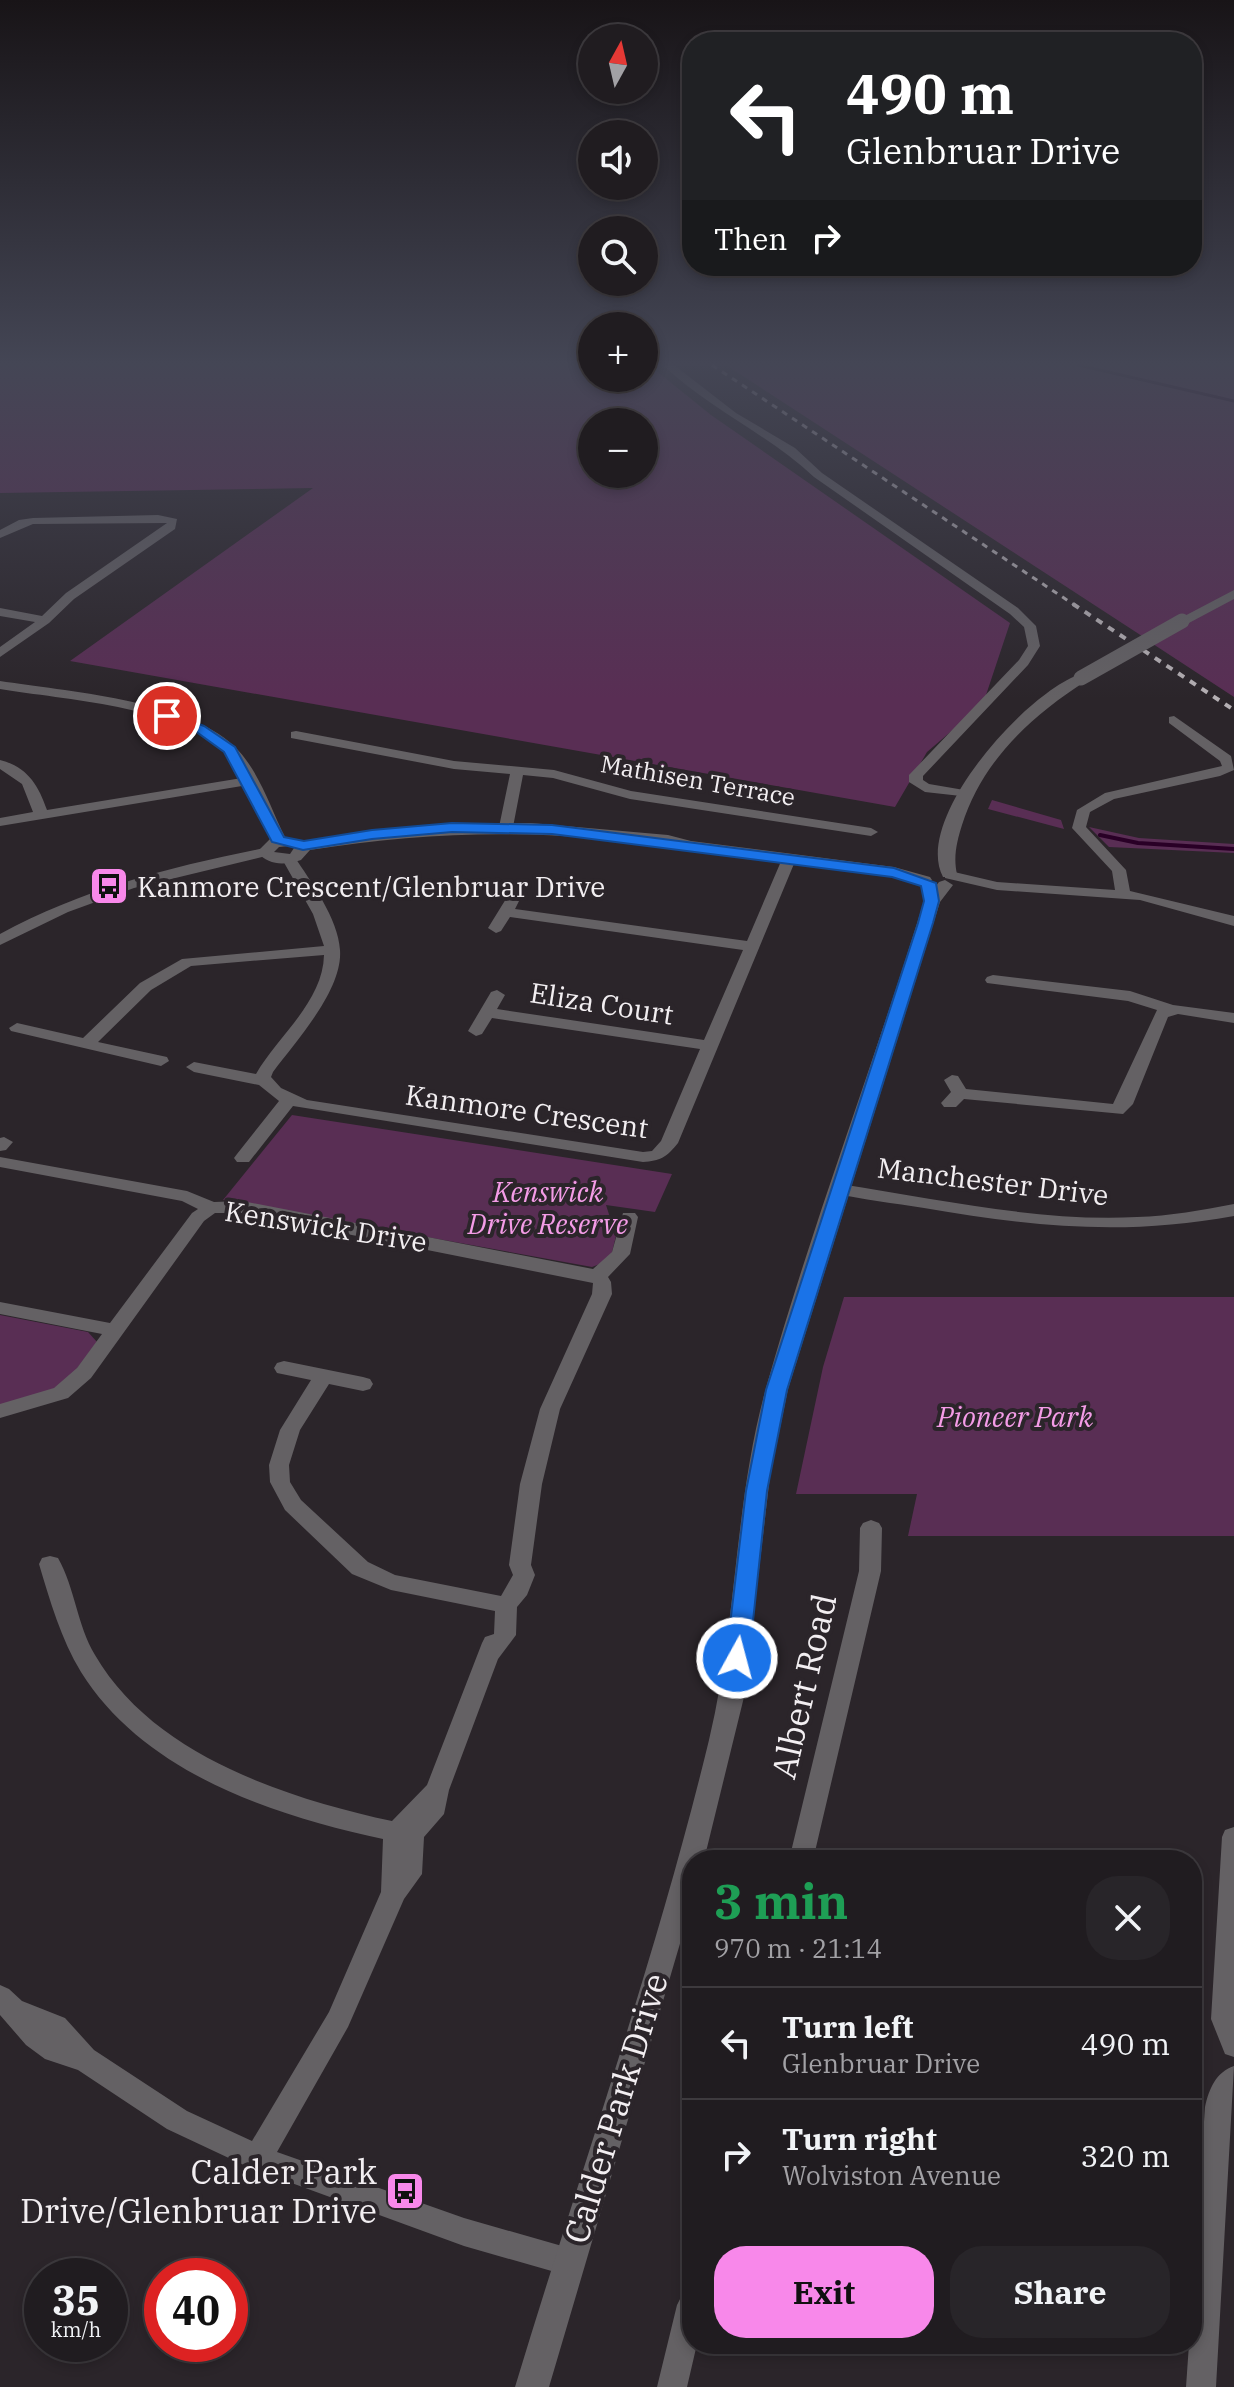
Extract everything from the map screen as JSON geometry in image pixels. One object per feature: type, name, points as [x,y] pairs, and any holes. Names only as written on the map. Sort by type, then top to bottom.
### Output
[{"type":"street","points":[[820,476],[1014,611],[1030,626],[1034,646],[1024,662],[916,775],[916,782],[925,788],[965,794]]},
{"type":"street","points":[[0,535],[23,522],[33,521],[158,518],[173,521],[171,527],[70,596],[45,620],[0,653]]},
{"type":"street","name":"Calder Park Drive","points":[[691,1850],[722,1740],[734,1682],[765,1438],[777,1390],[965,794],[990,753],[1010,731],[1081,678],[1234,594]]},
{"type":"street","points":[[0,612],[45,620]]},
{"type":"street","points":[[0,685],[157,714],[189,724],[224,745],[248,781],[279,842]]},
{"type":"street","points":[[1123,893],[1119,870],[1079,828],[1084,810],[1110,796],[1231,767],[1226,759],[1174,720]]},
{"type":"street","name":"Mathisen Terrace","points":[[294,733],[444,763],[568,777],[630,795],[871,835]]},
{"type":"street","points":[[0,764],[28,778],[41,814]]},
{"type":"street","points":[[506,827],[517,771]]},
{"type":"street","points":[[0,822],[248,781]]},
{"type":"street","points":[[265,852],[267,847],[279,842],[291,841],[303,846],[406,831],[506,827],[638,839],[665,846],[690,846],[937,880],[1123,893],[1176,903],[1234,921]]},
{"type":"street","points":[[265,852],[271,858],[289,859],[303,852],[303,846]]},
{"type":"street","points":[[0,940],[56,911],[137,881],[265,852]]},
{"type":"street","points":[[263,1081],[265,1072],[318,996],[328,976],[333,950],[326,929],[289,859]]},
{"type":"street","name":"Kanmore Crescent","points":[[194,1067],[263,1081],[289,1100],[651,1157],[662,1153],[669,1143],[789,859]]},
{"type":"street","points":[[496,928],[514,897]]},
{"type":"street","points":[[506,912],[751,946]]},
{"type":"street","points":[[87,1044],[152,980],[168,969],[188,962],[333,950]]},
{"type":"street","points":[[987,980],[1130,996],[1169,1009],[1234,1018]]},
{"type":"street","name":"Eliza Court","points":[[476,1031],[497,995]]},
{"type":"street","points":[[954,1092],[1117,1110],[1124,1104],[1161,1014],[1169,1009]]},
{"type":"street","name":"Eliza Court","points":[[487,1012],[710,1046]]},
{"type":"street","points":[[17,1028],[161,1061]]},
{"type":"street","points":[[243,1158],[289,1100]]},
{"type":"street","points":[[0,1162],[187,1196],[211,1208]]},
{"type":"street","name":"Manchester Drive","points":[[840,1189],[1070,1224],[1166,1223],[1234,1210]]},
{"type":"street","name":"Kenswick Drive","points":[[0,1411],[61,1393],[84,1373],[198,1217],[211,1208],[242,1207],[597,1276]]},
{"type":"street","points":[[500,1605],[519,1589],[524,1575],[520,1565],[531,1484],[550,1409],[600,1302],[602,1282],[597,1276],[621,1254],[629,1217]]},
{"type":"street","points":[[0,1308],[117,1331]]},
{"type":"street","points":[[284,1368],[363,1384]]},
{"type":"street","points":[[324,1376],[290,1430],[279,1465],[280,1482],[293,1505],[360,1568],[391,1582],[500,1605]]},
{"type":"street","name":"Albert Road","points":[[803,1850],[870,1571],[871,1528]]},
{"type":"street","points":[[50,1564],[63,1607],[95,1675],[130,1713],[165,1744],[209,1771],[265,1797],[404,1833],[435,1812],[437,1790],[491,1653],[505,1638],[509,1622],[500,1605]]},
{"type":"street","points":[[258,2158],[339,2019],[394,1892],[414,1866],[404,1833]]},
{"type":"street","points":[[1234,1837],[1224,2019],[1234,2045]]},
{"type":"street","name":"Calder Park Drive","points":[[532,2387],[682,1881]]},
{"type":"street","points":[[8,2004],[25,2028],[40,2042],[63,2056],[84,2059],[177,2120],[258,2158],[464,2232],[569,2262]]},
{"type":"street","points":[[1201,2387],[1219,2107],[1222,2094],[1234,2078]]},
{"type":"street","points":[[672,2387],[682,2346]]},
{"type":"green space","points":[[0,476],[578,476],[578,488],[658,488],[658,476],[799,476],[1010,623],[983,704],[927,752],[895,807],[70,661],[313,488],[0,493]]},
{"type":"green space","points":[[897,476],[1234,476],[1234,592],[1145,638]]},
{"type":"green space","points":[[1234,597],[1234,697],[1153,644],[1186,622]]},
{"type":"green space","points":[[992,800],[1061,820],[1064,829],[988,809]]},
{"type":"green space","points":[[1089,827],[1139,838],[1234,844],[1234,853],[1109,847]]},
{"type":"green space","name":"Kenswick Drive Reserve","points":[[292,1115],[672,1174],[655,1212],[606,1205],[616,1236],[610,1260],[592,1267],[223,1200]]},
{"type":"green space","name":"Pioneer Park","points":[[844,1297],[1234,1297],[1234,1536],[908,1536],[917,1494],[796,1494],[823,1367]]},
{"type":"green space","points":[[0,1315],[88,1332],[97,1342],[63,1387],[0,1406]]},
{"type":"waterway","points":[[1100,835],[1138,843],[1234,849]]},
{"type":"railway","points":[[880,476],[1076,606]]},
{"type":"railway","points":[[1073,604],[1234,710]]},
{"type":"place","name":"Kanmore Crescent/Glenbruar Drive","points":[[109,886]]},
{"type":"place","name":"Calder Park Drive/Glenbruar Drive","points":[[405,2191]]},
{"type":"route","points":[[167,716],[200,729],[230,750],[279,842],[291,841],[303,846],[372,835],[452,828],[552,829],[638,839],[665,846],[690,846],[894,872],[924,880],[930,886],[932,901],[777,1390],[765,1438],[737,1658]]}]
